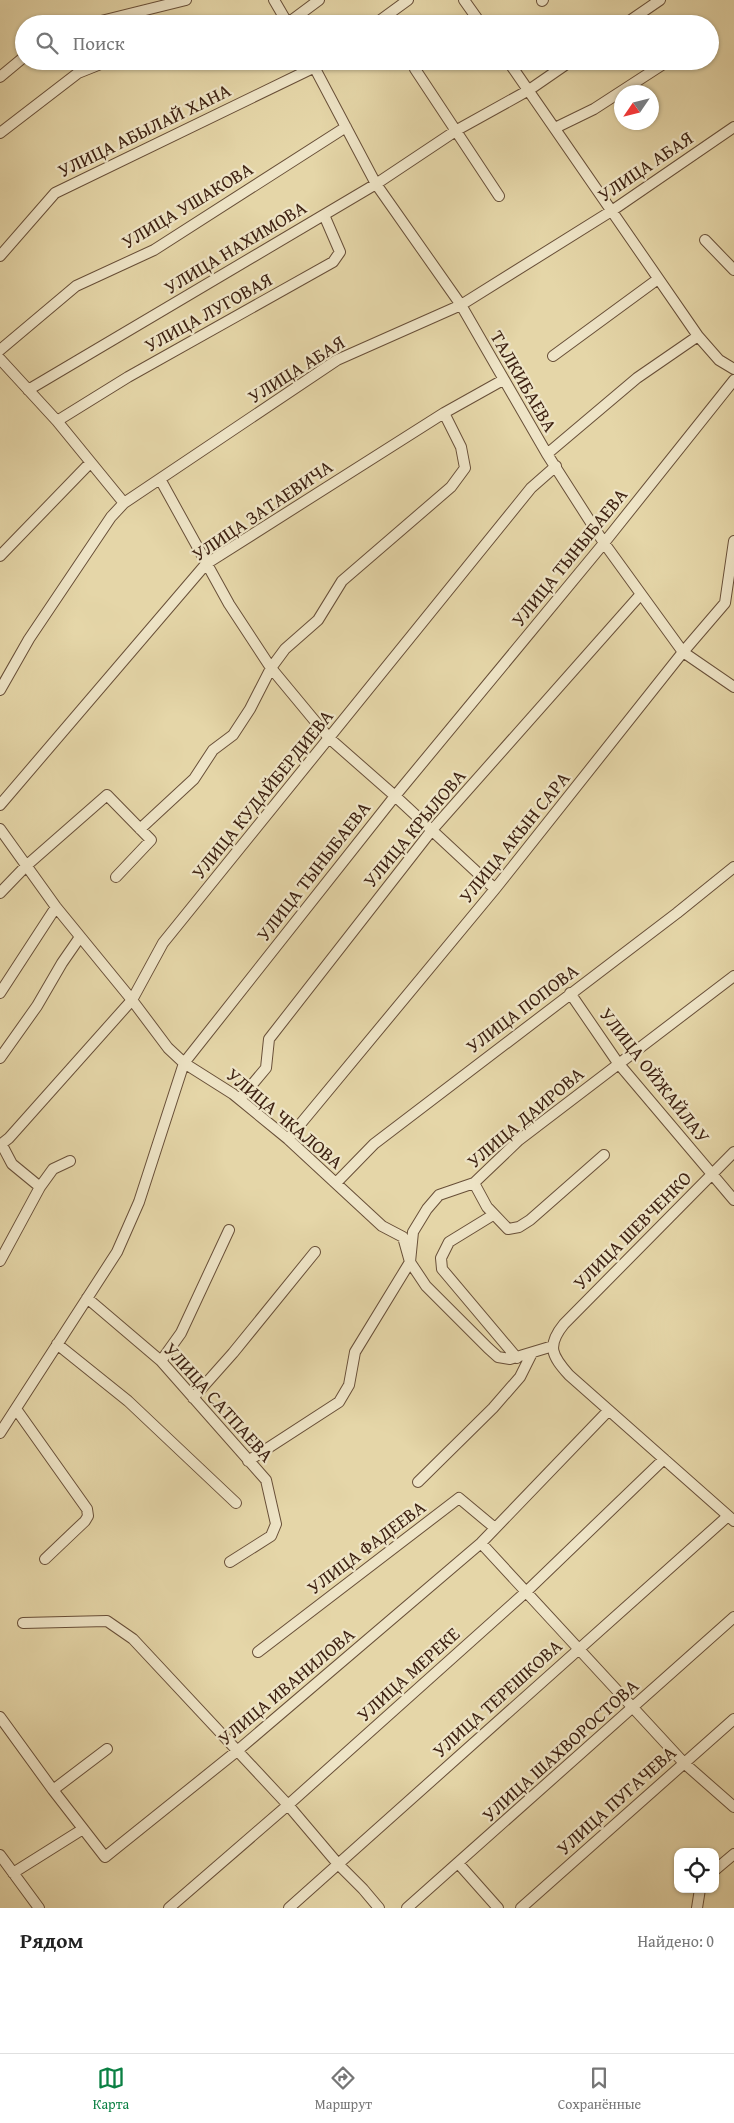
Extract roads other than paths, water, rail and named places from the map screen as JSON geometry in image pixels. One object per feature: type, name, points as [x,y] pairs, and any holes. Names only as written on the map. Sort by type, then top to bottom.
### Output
[{"type":"street","points":[[125,15],[186,0]]},
{"type":"street","points":[[274,0],[283,15]]},
{"type":"street","points":[[299,15],[319,0]]},
{"type":"street","points":[[387,15],[408,0]]},
{"type":"street","points":[[464,0],[475,15]]},
{"type":"street","points":[[639,15],[660,0]]},
{"type":"street","points":[[0,77],[15,64]]},
{"type":"street","points":[[0,133],[78,73],[86,70]]},
{"type":"street","name":"УЛИЦА АБЫЛАЙ ХАНА","points":[[0,256],[55,193],[302,70]]},
{"type":"street","name":"ТАЛКИБАЕВА","points":[[319,70],[346,128],[376,184],[461,305],[547,454],[604,543],[683,652],[734,687]]},
{"type":"street","points":[[416,70],[500,196]]},
{"type":"street","points":[[515,70],[613,210],[698,336],[719,360],[734,369]]},
{"type":"street","name":"УЛИЦА НАХИМОВА","points":[[28,390],[376,184],[457,130],[529,90],[558,70]]},
{"type":"street","points":[[555,128],[594,109],[654,70]]},
{"type":"street","name":"УЛИЦА АБАЯ","points":[[0,690],[29,639],[111,517],[124,502],[337,360],[461,305],[613,210],[734,126]]},
{"type":"street","name":"УЛИЦА УШАКОВА","points":[[0,350],[76,286],[154,250],[346,128]]},
{"type":"street","name":"УЛИЦА ЛУГОВАЯ","points":[[57,421],[136,373],[333,262],[340,252],[324,215]]},
{"type":"street","points":[[705,240],[734,270]]},
{"type":"street","points":[[553,356],[658,279]]},
{"type":"street","points":[[547,454],[637,378],[698,336]]},
{"type":"street","points":[[0,358],[57,421],[124,502]]},
{"type":"street","name":"УЛИЦА ЗАТАЕВИЧА","points":[[0,805],[206,564],[444,413],[503,380]]},
{"type":"street","name":"УЛИЦА ТЫНЫБАЕВА","points":[[0,1433],[117,1252],[139,1202],[184,1063],[395,796],[604,543],[734,380]]},
{"type":"street","points":[[140,829],[194,779],[213,750],[233,735],[250,709],[271,668],[285,649],[318,620],[342,581],[451,486],[465,468],[461,447],[444,413]]},
{"type":"street","points":[[0,556],[90,463]]},
{"type":"street","name":"УЛИЦА КУДАЙБЕРДИЕВА","points":[[1,1145],[132,1000],[164,943],[531,488],[556,466]]},
{"type":"street","points":[[160,479],[229,604],[271,668],[329,738],[395,796],[495,889]]},
{"type":"street","name":"УЛИЦА АКЫН САРА","points":[[288,1140],[495,889],[683,652],[725,604],[734,541]]},
{"type":"street","name":"УЛИЦА КРЫЛОВА","points":[[240,1099],[266,1068],[269,1039],[432,830],[642,594]]},
{"type":"street","points":[[0,893],[26,866],[107,795],[151,840],[116,877]]},
{"type":"street","name":"УЛИЦА ЧКАЛОВА","points":[[0,829],[56,907],[132,1000],[168,1048],[184,1063],[240,1099],[382,1226],[403,1237],[410,1262],[426,1286],[498,1357],[510,1360],[517,1358]]},
{"type":"street","name":"УЛИЦА ПОПОВА","points":[[336,1183],[374,1144],[677,913],[734,867]]},
{"type":"street","points":[[0,993],[56,907]]},
{"type":"street","points":[[0,1058],[37,1006],[62,963],[80,937]]},
{"type":"street","name":"УЛИЦА ДАИРОВА","points":[[248,1461],[339,1402],[349,1385],[355,1352],[410,1262],[413,1232],[427,1209],[439,1195],[474,1183],[519,1140],[734,976]]},
{"type":"street","name":"УЛИЦА ОЙЖАЙЛАУ","points":[[570,993],[618,1063],[734,1200]]},
{"type":"street","points":[[1,1145],[12,1164],[40,1187]]},
{"type":"street","name":"УЛИЦА ШЕВЧЕНКО","points":[[553,1346],[556,1334],[734,1152]]},
{"type":"street","points":[[474,1183],[493,1215],[508,1229],[519,1227],[530,1220],[604,1155]]},
{"type":"street","points":[[0,1261],[40,1187],[54,1169],[70,1161]]},
{"type":"street","points":[[493,1215],[449,1242],[441,1258],[442,1269],[517,1358],[553,1346],[553,1354],[557,1362],[569,1376],[731,1519]]},
{"type":"street","points":[[161,1361],[181,1333],[229,1230]]},
{"type":"street","points":[[193,1398],[233,1353],[315,1252]]},
{"type":"street","name":"УЛИЦА САТПАЕВА","points":[[87,1298],[161,1361],[266,1480],[276,1524],[271,1536],[230,1562]]},
{"type":"street","points":[[57,1344],[128,1401],[236,1503]]},
{"type":"street","points":[[418,1482],[493,1408],[520,1377],[532,1353]]},
{"type":"street","points":[[16,1409],[87,1509],[88,1516],[85,1521],[45,1559]]},
{"type":"street","name":"УЛИЦА ИВАНИЛОВА","points":[[0,1717],[105,1857],[237,1751],[481,1542],[608,1411]]},
{"type":"street","name":"УЛИЦА МЕРЕКЕ","points":[[168,1908],[288,1805],[527,1591],[664,1459]]},
{"type":"street","name":"УЛИЦА ФАДЕЕВА","points":[[258,1652],[459,1498],[495,1528]]},
{"type":"street","name":"УЛИЦА ТЕРЕШКОВА","points":[[290,1908],[578,1649],[731,1519]]},
{"type":"street","points":[[481,1542],[684,1763],[734,1807]]},
{"type":"street","name":"УЛИЦА ШАХВОРОСТОВА","points":[[407,1908],[734,1617]]},
{"type":"street","points":[[23,1623],[107,1621],[133,1640],[288,1805],[338,1864],[364,1889],[379,1908]]},
{"type":"street","name":"УЛИЦА ПУГАЧЕВА","points":[[521,1908],[734,1719]]},
{"type":"street","points":[[53,1790],[107,1748]]},
{"type":"street","points":[[13,1873],[83,1829]]},
{"type":"street","points":[[719,1867],[734,1854]]},
{"type":"street","points":[[0,1855],[39,1908]]},
{"type":"street","points":[[458,1863],[498,1908]]},
{"type":"street","points":[[698,1908],[700,1893]]}]
